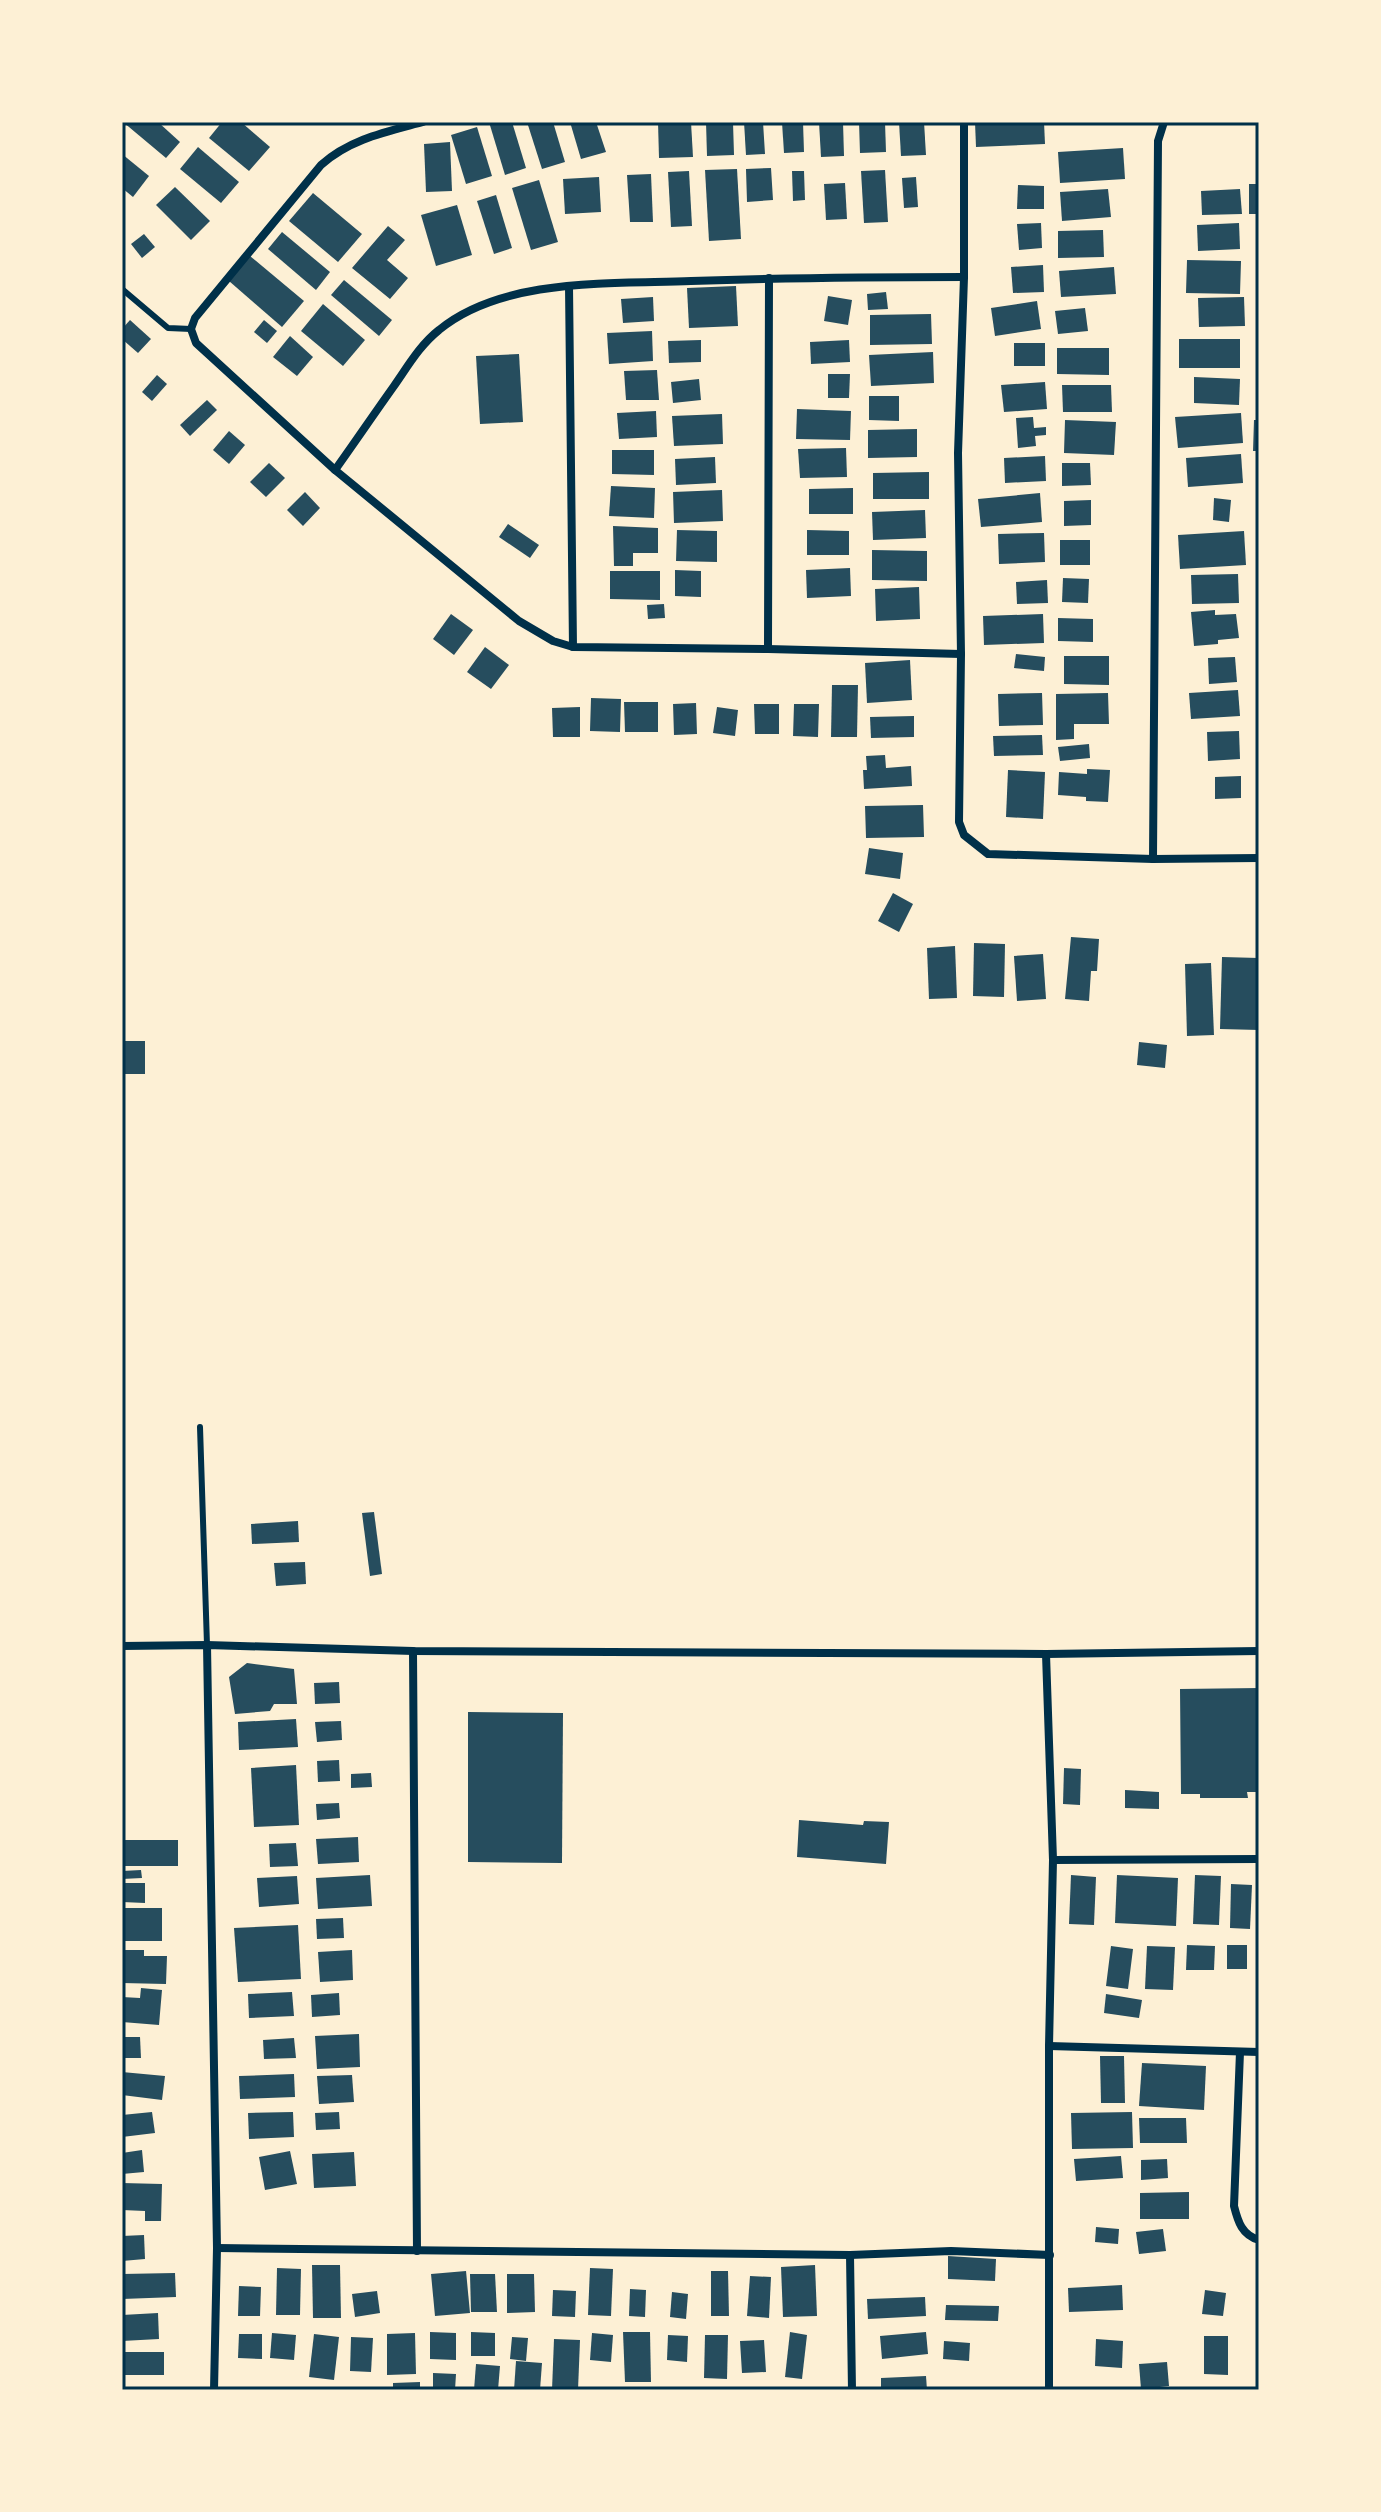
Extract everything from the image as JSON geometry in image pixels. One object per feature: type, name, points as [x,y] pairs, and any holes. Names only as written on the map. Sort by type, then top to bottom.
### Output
[{"type":"street","points":[[423,122],[357,141],[321,165],[195,318],[191,329],[196,343],[335,470],[519,621],[553,641],[573,647],[961,654]]},
{"type":"street","points":[[964,122],[964,277],[958,453],[961,654],[959,822],[964,835],[988,854],[1153,859],[1259,858]]},
{"type":"street","points":[[1153,859],[1158,141],[1164,122]]},
{"type":"street","points":[[335,470],[421,347],[441,328],[491,302],[569,286],[769,278],[964,277]]},
{"type":"street","points":[[768,649],[769,278]]},
{"type":"street","points":[[569,286],[573,647]]},
{"type":"street","points":[[207,1645],[217,2248],[214,2390]]},
{"type":"street","points":[[122,1646],[207,1645],[413,1651],[1046,1654],[1259,1651]]},
{"type":"street","points":[[413,1651],[417,2251]]},
{"type":"street","points":[[1046,1654],[1053,1860],[1049,2046],[1049,2390]]},
{"type":"street","points":[[1053,1860],[1259,1859]]},
{"type":"street","points":[[1049,2046],[1259,2052]]},
{"type":"street","points":[[1240,2052],[1234,2206],[1239,2227],[1259,2240]]},
{"type":"street","points":[[217,2248],[850,2255],[951,2251],[1050,2255]]},
{"type":"street","points":[[850,2255],[852,2390]]},
{"type":"lane","points":[[122,289],[168,328],[191,329]]},
{"type":"lane","points":[[200,1427],[207,1645]]},
{"type":"building","points":[[123,122],[158,122],[180,142],[166,158]]},
{"type":"building","points":[[222,122],[241,122],[270,147],[249,171],[209,138]]},
{"type":"building","points":[[489,122],[512,122],[526,168],[505,175]]},
{"type":"building","points":[[527,122],[553,122],[565,162],[542,169]]},
{"type":"building","points":[[570,122],[596,122],[606,152],[581,159]]},
{"type":"building","points":[[658,122],[691,122],[693,157],[659,158]]},
{"type":"building","points":[[706,122],[733,122],[734,155],[707,156]]},
{"type":"building","points":[[744,122],[763,122],[765,154],[746,155]]},
{"type":"building","points":[[782,122],[803,122],[804,152],[784,153]]},
{"type":"building","points":[[819,122],[843,122],[844,156],[821,157]]},
{"type":"building","points":[[859,122],[885,122],[886,152],[860,153]]},
{"type":"building","points":[[899,122],[924,122],[926,155],[901,156]]},
{"type":"building","points":[[975,122],[1044,122],[1045,144],[976,147]]},
{"type":"building","points":[[477,127],[492,176],[466,184],[451,135]]},
{"type":"building","points":[[450,142],[452,191],[426,192],[424,144]]},
{"type":"building","points":[[198,147],[239,182],[221,203],[180,169]]},
{"type":"building","points":[[1123,148],[1125,179],[1060,183],[1058,152]]},
{"type":"building","points":[[122,154],[149,176],[133,197],[122,188]]},
{"type":"building","points":[[771,168],[773,200],[747,202],[746,169]]},
{"type":"building","points":[[737,169],[741,239],[709,241],[705,170]]},
{"type":"building","points":[[885,170],[888,222],[864,223],[861,171]]},
{"type":"building","points":[[689,171],[692,226],[671,227],[668,172]]},
{"type":"building","points":[[792,171],[804,171],[805,200],[793,201]]},
{"type":"building","points":[[651,174],[653,222],[630,222],[627,175]]},
{"type":"building","points":[[599,177],[601,212],[565,214],[563,179]]},
{"type":"building","points":[[916,177],[918,207],[904,208],[902,178]]},
{"type":"building","points":[[539,180],[558,242],[531,250],[512,188]]},
{"type":"building","points":[[845,183],[847,219],[826,220],[824,184]]},
{"type":"building","points":[[1249,184],[1259,184],[1259,214],[1249,214]]},
{"type":"building","points":[[1018,185],[1044,186],[1044,209],[1017,209]]},
{"type":"building","points":[[175,187],[210,221],[191,240],[156,205]]},
{"type":"building","points":[[1108,189],[1111,217],[1062,221],[1060,192]]},
{"type":"building","points":[[1240,189],[1242,214],[1202,215],[1201,191]]},
{"type":"building","points":[[313,193],[362,234],[338,262],[289,221]]},
{"type":"building","points":[[496,195],[512,248],[494,254],[477,201]]},
{"type":"building","points":[[457,205],[472,255],[436,266],[421,215]]},
{"type":"building","points":[[1041,223],[1042,248],[1019,250],[1017,224]]},
{"type":"building","points":[[1239,223],[1240,249],[1198,251],[1197,225]]},
{"type":"building","points":[[388,226],[405,240],[387,260],[408,278],[390,299],[352,268]]},
{"type":"building","points":[[1103,230],[1104,257],[1058,258],[1058,231]]},
{"type":"building","points":[[282,232],[330,272],[316,290],[268,249]]},
{"type":"building","points":[[144,234],[155,247],[142,258],[131,244]]},
{"type":"building","points":[[250,256],[304,301],[282,327],[229,281]]},
{"type":"building","points":[[1187,260],[1241,261],[1240,294],[1186,293]]},
{"type":"building","points":[[1043,265],[1044,292],[1013,293],[1011,267]]},
{"type":"building","points":[[1114,267],[1116,294],[1061,297],[1059,271]]},
{"type":"building","points":[[344,280],[392,320],[379,336],[331,295]]},
{"type":"building","points":[[736,286],[738,326],[689,328],[687,288]]},
{"type":"building","points":[[886,292],[888,309],[868,310],[867,294]]},
{"type":"building","points":[[828,296],[852,300],[848,325],[824,321]]},
{"type":"building","points":[[653,297],[654,321],[623,323],[621,299]]},
{"type":"building","points":[[1244,297],[1245,326],[1199,327],[1198,298]]},
{"type":"building","points":[[1037,301],[1041,329],[995,336],[991,308]]},
{"type":"building","points":[[323,304],[365,340],[343,366],[301,331]]},
{"type":"building","points":[[1085,308],[1088,331],[1058,334],[1055,311]]},
{"type":"building","points":[[931,314],[932,344],[870,345],[870,315]]},
{"type":"building","points":[[130,320],[151,339],[138,353],[122,339],[122,329]]},
{"type":"building","points":[[264,320],[277,331],[267,343],[254,332]]},
{"type":"building","points":[[652,331],[653,361],[609,364],[607,333]]},
{"type":"building","points":[[290,336],[313,357],[297,376],[273,357]]},
{"type":"building","points":[[1179,339],[1240,339],[1240,368],[1179,368]]},
{"type":"building","points":[[701,340],[701,362],[669,363],[668,341]]},
{"type":"building","points":[[849,340],[850,362],[811,364],[810,342]]},
{"type":"building","points":[[1014,343],[1045,343],[1045,366],[1014,366]]},
{"type":"building","points":[[1057,348],[1109,348],[1109,375],[1057,374]]},
{"type":"building","points":[[933,352],[934,383],[871,386],[869,355]]},
{"type":"building","points":[[519,354],[523,422],[480,424],[476,356]]},
{"type":"building","points":[[657,370],[659,400],[626,400],[624,371]]},
{"type":"building","points":[[828,374],[850,374],[849,398],[828,398]]},
{"type":"building","points":[[157,375],[167,384],[152,401],[142,392]]},
{"type":"building","points":[[1194,377],[1240,379],[1239,405],[1194,403]]},
{"type":"building","points":[[699,379],[701,400],[673,403],[671,382]]},
{"type":"building","points":[[1045,382],[1047,409],[1004,412],[1001,385]]},
{"type":"building","points":[[1062,385],[1111,385],[1112,412],[1063,412]]},
{"type":"building","points":[[869,396],[899,396],[899,421],[869,420]]},
{"type":"building","points":[[207,400],[217,410],[190,436],[180,425]]},
{"type":"building","points":[[797,409],[851,411],[850,440],[796,439]]},
{"type":"building","points":[[656,411],[657,437],[619,439],[617,413]]},
{"type":"building","points":[[1241,413],[1243,443],[1178,448],[1175,417]]},
{"type":"building","points":[[722,414],[723,444],[674,446],[672,416]]},
{"type":"building","points":[[1033,417],[1034,428],[1046,427],[1046,435],[1035,436],[1036,446],[1018,448],[1016,418]]},
{"type":"building","points":[[1065,420],[1116,422],[1114,455],[1064,453]]},
{"type":"building","points":[[1254,420],[1259,420],[1259,451],[1253,451]]},
{"type":"building","points":[[917,429],[917,457],[868,458],[868,430]]},
{"type":"building","points":[[229,431],[245,445],[229,464],[213,450]]},
{"type":"building","points":[[846,448],[847,477],[800,478],[798,449]]},
{"type":"building","points":[[612,450],[654,450],[654,475],[612,474]]},
{"type":"building","points":[[1241,454],[1243,483],[1188,487],[1186,458]]},
{"type":"building","points":[[1045,456],[1046,481],[1005,483],[1004,458]]},
{"type":"building","points":[[715,457],[716,483],[676,485],[675,459]]},
{"type":"building","points":[[269,463],[285,478],[266,497],[250,482]]},
{"type":"building","points":[[1062,463],[1090,463],[1091,485],[1062,486]]},
{"type":"building","points":[[929,472],[929,499],[873,499],[873,473]]},
{"type":"building","points":[[611,486],[655,488],[654,518],[609,516]]},
{"type":"building","points":[[853,488],[853,514],[809,514],[809,489]]},
{"type":"building","points":[[722,490],[723,521],[674,523],[673,492]]},
{"type":"building","points":[[305,492],[320,508],[303,526],[287,510]]},
{"type":"building","points":[[1040,493],[1042,522],[981,527],[978,499]]},
{"type":"building","points":[[1214,498],[1231,500],[1229,522],[1213,520]]},
{"type":"building","points":[[1091,500],[1091,525],[1064,526],[1064,501]]},
{"type":"building","points":[[925,510],[926,538],[873,540],[872,512]]},
{"type":"building","points":[[508,524],[539,545],[530,558],[499,537]]},
{"type":"building","points":[[613,526],[658,528],[658,553],[633,553],[633,566],[614,566]]},
{"type":"building","points":[[677,530],[717,531],[717,562],[676,561]]},
{"type":"building","points":[[807,530],[849,531],[849,555],[807,555]]},
{"type":"building","points":[[1244,531],[1246,565],[1180,569],[1178,535]]},
{"type":"building","points":[[1044,533],[1045,562],[999,564],[998,534]]},
{"type":"building","points":[[1060,540],[1090,540],[1090,565],[1060,565]]},
{"type":"building","points":[[872,550],[927,551],[927,581],[872,580]]},
{"type":"building","points":[[850,568],[851,596],[807,598],[806,570]]},
{"type":"building","points":[[675,570],[701,571],[701,597],[675,596]]},
{"type":"building","points":[[610,571],[660,571],[660,600],[610,599]]},
{"type":"building","points":[[1238,574],[1239,603],[1192,604],[1191,575]]},
{"type":"building","points":[[1063,578],[1089,579],[1088,603],[1062,602]]},
{"type":"building","points":[[1047,580],[1048,603],[1017,604],[1016,582]]},
{"type":"building","points":[[919,587],[920,619],[876,621],[875,589]]},
{"type":"building","points":[[664,604],[665,618],[648,619],[647,605]]},
{"type":"building","points":[[1215,610],[1215,615],[1236,614],[1239,638],[1194,646],[1191,612]]},
{"type":"building","points":[[451,614],[473,630],[454,655],[433,639]]},
{"type":"building","points":[[1043,614],[1044,643],[984,645],[983,616]]},
{"type":"building","points":[[1058,618],[1093,619],[1093,642],[1058,641]]},
{"type":"building","points":[[485,647],[509,665],[491,689],[467,672]]},
{"type":"building","points":[[1016,654],[1045,657],[1044,671],[1014,668]]},
{"type":"building","points":[[1064,656],[1109,656],[1109,685],[1064,684]]},
{"type":"building","points":[[1235,657],[1237,682],[1209,684],[1208,658]]},
{"type":"building","points":[[910,660],[912,700],[867,703],[865,663]]},
{"type":"building","points":[[832,685],[858,685],[857,737],[831,737]]},
{"type":"building","points":[[1238,690],[1240,716],[1191,719],[1189,693]]},
{"type":"building","points":[[1042,693],[1043,725],[999,726],[998,694]]},
{"type":"building","points":[[1108,693],[1109,724],[1074,724],[1074,739],[1056,740],[1056,694]]},
{"type":"building","points":[[591,698],[621,699],[620,732],[590,731]]},
{"type":"building","points":[[624,702],[658,702],[658,732],[625,732]]},
{"type":"building","points":[[696,703],[697,734],[674,735],[673,704]]},
{"type":"building","points":[[754,704],[779,704],[779,734],[755,734]]},
{"type":"building","points":[[794,704],[819,704],[818,737],[793,736]]},
{"type":"building","points":[[580,707],[580,737],[553,737],[552,708]]},
{"type":"building","points":[[717,707],[738,710],[735,736],[713,733]]},
{"type":"building","points":[[914,716],[914,737],[871,738],[870,717]]},
{"type":"building","points":[[1239,731],[1240,759],[1208,761],[1207,732]]},
{"type":"building","points":[[1042,735],[1043,755],[994,756],[993,736]]},
{"type":"building","points":[[1089,744],[1090,758],[1060,761],[1058,747]]},
{"type":"building","points":[[885,755],[886,768],[911,766],[912,786],[864,789],[866,756]]},
{"type":"building","points":[[1087,769],[1110,770],[1108,802],[1058,795],[1059,772],[1087,774]]},
{"type":"building","points":[[1008,770],[1045,772],[1043,819],[1006,817]]},
{"type":"building","points":[[1241,776],[1241,798],[1215,799],[1215,777]]},
{"type":"building","points":[[923,805],[924,837],[866,838],[865,806]]},
{"type":"building","points":[[869,848],[903,853],[900,879],[865,874]]},
{"type":"building","points":[[893,893],[913,904],[899,932],[878,921]]},
{"type":"building","points":[[1071,937],[1099,939],[1097,971],[1091,971],[1089,1001],[1065,999]]},
{"type":"building","points":[[974,943],[1005,944],[1004,997],[973,996]]},
{"type":"building","points":[[955,946],[957,998],[929,999],[927,948]]},
{"type":"building","points":[[1043,954],[1046,999],[1017,1001],[1014,956]]},
{"type":"building","points":[[1222,957],[1259,958],[1259,1030],[1220,1029]]},
{"type":"building","points":[[1211,963],[1214,1035],[1187,1036],[1185,964]]},
{"type":"building","points":[[122,1041],[145,1041],[145,1074],[122,1074]]},
{"type":"building","points":[[1139,1042],[1167,1045],[1165,1068],[1137,1065]]},
{"type":"building","points":[[374,1512],[382,1574],[370,1576],[362,1513]]},
{"type":"building","points":[[298,1521],[299,1542],[252,1544],[251,1524]]},
{"type":"building","points":[[305,1562],[306,1584],[276,1586],[274,1563]]},
{"type":"building","points":[[247,1663],[294,1669],[297,1704],[274,1704],[270,1711],[235,1714],[229,1677]]},
{"type":"building","points":[[339,1682],[340,1703],[315,1704],[314,1683]]},
{"type":"building","points":[[1259,1688],[1259,1792],[1247,1792],[1248,1798],[1200,1798],[1200,1794],[1181,1794],[1180,1689]]},
{"type":"building","points":[[468,1712],[563,1713],[562,1863],[468,1862]]},
{"type":"building","points":[[296,1719],[298,1747],[239,1750],[238,1722]]},
{"type":"building","points":[[341,1721],[342,1740],[317,1742],[315,1722]]},
{"type":"building","points":[[339,1760],[340,1781],[318,1782],[317,1761]]},
{"type":"building","points":[[296,1765],[299,1825],[254,1827],[251,1768]]},
{"type":"building","points":[[1064,1768],[1081,1769],[1080,1805],[1063,1804]]},
{"type":"building","points":[[371,1773],[372,1787],[351,1788],[351,1774]]},
{"type":"building","points":[[1125,1790],[1159,1792],[1159,1809],[1125,1808]]},
{"type":"building","points":[[339,1803],[340,1818],[317,1820],[316,1804]]},
{"type":"building","points":[[799,1820],[863,1825],[864,1821],[889,1822],[886,1864],[797,1857]]},
{"type":"building","points":[[358,1837],[359,1862],[318,1864],[316,1839]]},
{"type":"building","points":[[122,1840],[178,1840],[178,1866],[122,1866]]},
{"type":"building","points":[[296,1843],[298,1866],[270,1867],[269,1844]]},
{"type":"building","points":[[141,1870],[142,1878],[122,1879],[122,1871]]},
{"type":"building","points":[[370,1875],[372,1906],[318,1909],[316,1878]]},
{"type":"building","points":[[1071,1875],[1096,1877],[1094,1925],[1069,1924]]},
{"type":"building","points":[[1117,1875],[1178,1878],[1176,1926],[1115,1923]]},
{"type":"building","points":[[1195,1875],[1221,1876],[1219,1925],[1193,1924]]},
{"type":"building","points":[[297,1876],[299,1904],[259,1907],[257,1878]]},
{"type":"building","points":[[122,1883],[145,1883],[145,1903],[122,1902]]},
{"type":"building","points":[[1231,1884],[1252,1885],[1250,1929],[1230,1928]]},
{"type":"building","points":[[122,1908],[162,1908],[162,1941],[122,1941]]},
{"type":"building","points":[[343,1918],[344,1938],[317,1939],[316,1919]]},
{"type":"building","points":[[298,1925],[301,1979],[238,1982],[234,1928]]},
{"type":"building","points":[[1187,1945],[1215,1946],[1214,1970],[1186,1970]]},
{"type":"building","points":[[1227,1945],[1247,1945],[1247,1969],[1227,1969]]},
{"type":"building","points":[[1111,1946],[1133,1949],[1128,1989],[1106,1986]]},
{"type":"building","points":[[1147,1946],[1175,1947],[1173,1990],[1145,1989]]},
{"type":"building","points":[[122,1950],[144,1950],[144,1956],[167,1956],[166,1984],[122,1983]]},
{"type":"building","points":[[352,1950],[353,1980],[320,1982],[318,1952]]},
{"type":"building","points":[[141,1988],[162,1990],[159,2025],[122,2022],[122,1997],[140,1998]]},
{"type":"building","points":[[292,1992],[294,2016],[249,2018],[248,1994]]},
{"type":"building","points":[[339,1993],[340,2015],[312,2017],[311,1995]]},
{"type":"building","points":[[1106,1994],[1142,2000],[1139,2018],[1104,2013]]},
{"type":"building","points":[[359,2034],[360,2067],[317,2069],[315,2036]]},
{"type":"building","points":[[122,2037],[140,2037],[141,2058],[122,2058]]},
{"type":"building","points":[[294,2038],[296,2058],[264,2059],[263,2040]]},
{"type":"building","points":[[1100,2056],[1124,2056],[1125,2103],[1101,2103]]},
{"type":"building","points":[[1142,2063],[1206,2066],[1204,2110],[1139,2106]]},
{"type":"building","points":[[122,2072],[165,2076],[162,2100],[122,2095]]},
{"type":"building","points":[[294,2074],[295,2097],[240,2099],[239,2076]]},
{"type":"building","points":[[352,2075],[354,2102],[319,2104],[317,2076]]},
{"type":"building","points":[[152,2112],[155,2133],[122,2137],[122,2115]]},
{"type":"building","points":[[293,2112],[294,2137],[249,2139],[248,2113]]},
{"type":"building","points":[[339,2112],[340,2129],[316,2130],[315,2113]]},
{"type":"building","points":[[1132,2112],[1133,2148],[1072,2149],[1071,2113]]},
{"type":"building","points":[[1139,2118],[1186,2118],[1187,2143],[1140,2143]]},
{"type":"building","points":[[142,2150],[144,2172],[122,2174],[122,2153]]},
{"type":"building","points":[[290,2151],[297,2184],[265,2190],[259,2157]]},
{"type":"building","points":[[354,2152],[356,2186],[314,2188],[312,2154]]},
{"type":"building","points":[[1121,2156],[1123,2178],[1076,2181],[1074,2159]]},
{"type":"building","points":[[1167,2159],[1168,2178],[1141,2180],[1141,2160]]},
{"type":"building","points":[[122,2183],[162,2184],[161,2221],[145,2221],[145,2211],[122,2210]]},
{"type":"building","points":[[1189,2192],[1189,2219],[1140,2219],[1140,2193]]},
{"type":"building","points":[[1096,2227],[1119,2229],[1118,2244],[1095,2242]]},
{"type":"building","points":[[1163,2229],[1166,2251],[1139,2254],[1136,2232]]},
{"type":"building","points":[[144,2235],[145,2259],[122,2261],[122,2236]]},
{"type":"building","points":[[948,2256],[996,2259],[995,2281],[948,2279]]},
{"type":"building","points":[[312,2265],[340,2265],[341,2318],[313,2318]]},
{"type":"building","points":[[815,2265],[817,2316],[783,2317],[781,2267]]},
{"type":"building","points":[[277,2268],[301,2269],[300,2315],[276,2315]]},
{"type":"building","points":[[590,2268],[613,2269],[611,2316],[588,2315]]},
{"type":"building","points":[[466,2271],[470,2313],[435,2316],[431,2274]]},
{"type":"building","points":[[711,2271],[728,2271],[729,2316],[711,2316]]},
{"type":"building","points":[[175,2273],[176,2297],[122,2299],[122,2274]]},
{"type":"building","points":[[470,2274],[495,2274],[497,2312],[471,2312]]},
{"type":"building","points":[[507,2274],[534,2274],[535,2312],[507,2313]]},
{"type":"building","points":[[750,2276],[771,2277],[769,2318],[747,2316]]},
{"type":"building","points":[[1122,2285],[1123,2310],[1069,2312],[1068,2288]]},
{"type":"building","points":[[239,2286],[261,2287],[260,2316],[238,2316]]},
{"type":"building","points":[[630,2289],[646,2290],[645,2317],[629,2316]]},
{"type":"building","points":[[553,2290],[576,2291],[575,2317],[552,2316]]},
{"type":"building","points":[[1205,2290],[1226,2293],[1223,2316],[1202,2314]]},
{"type":"building","points":[[377,2291],[380,2313],[355,2317],[352,2294]]},
{"type":"building","points":[[672,2292],[688,2294],[686,2319],[670,2317]]},
{"type":"building","points":[[925,2297],[926,2316],[868,2319],[867,2299]]},
{"type":"building","points":[[946,2305],[999,2306],[998,2321],[945,2320]]},
{"type":"building","points":[[158,2313],[159,2339],[122,2341],[122,2315]]},
{"type":"building","points":[[430,2332],[456,2333],[456,2360],[430,2359]]},
{"type":"building","points":[[471,2332],[495,2333],[495,2356],[471,2356]]},
{"type":"building","points":[[623,2332],[650,2332],[651,2382],[625,2382]]},
{"type":"building","points":[[790,2332],[807,2335],[802,2379],[785,2377]]},
{"type":"building","points":[[926,2332],[928,2354],[882,2359],[880,2336]]},
{"type":"building","points":[[272,2333],[296,2335],[294,2360],[270,2358]]},
{"type":"building","points":[[415,2333],[416,2374],[387,2375],[387,2334]]},
{"type":"building","points":[[592,2333],[613,2335],[611,2362],[590,2360]]},
{"type":"building","points":[[239,2334],[262,2334],[262,2359],[238,2358]]},
{"type":"building","points":[[314,2334],[339,2337],[334,2380],[309,2377]]},
{"type":"building","points":[[668,2335],[688,2336],[687,2362],[667,2360]]},
{"type":"building","points":[[705,2335],[728,2335],[727,2379],[704,2378]]},
{"type":"building","points":[[1204,2336],[1228,2336],[1228,2375],[1204,2374]]},
{"type":"building","points":[[351,2337],[373,2338],[371,2372],[350,2371]]},
{"type":"building","points":[[512,2337],[528,2338],[526,2361],[510,2359]]},
{"type":"building","points":[[554,2339],[580,2340],[578,2390],[552,2390]]},
{"type":"building","points":[[1096,2339],[1123,2341],[1122,2368],[1095,2366]]},
{"type":"building","points":[[764,2340],[766,2372],[742,2373],[740,2341]]},
{"type":"building","points":[[944,2341],[970,2343],[969,2361],[943,2359]]},
{"type":"building","points":[[122,2352],[164,2352],[164,2375],[122,2375]]},
{"type":"building","points":[[516,2361],[542,2363],[540,2390],[514,2390]]},
{"type":"building","points":[[1167,2362],[1169,2386],[1141,2389],[1139,2364]]},
{"type":"building","points":[[476,2364],[500,2366],[498,2390],[474,2390]]},
{"type":"building","points":[[433,2373],[456,2374],[455,2390],[433,2390]]},
{"type":"building","points":[[926,2376],[927,2390],[881,2390],[881,2378]]},
{"type":"building","points":[[420,2382],[420,2390],[393,2390],[393,2383]]}]
